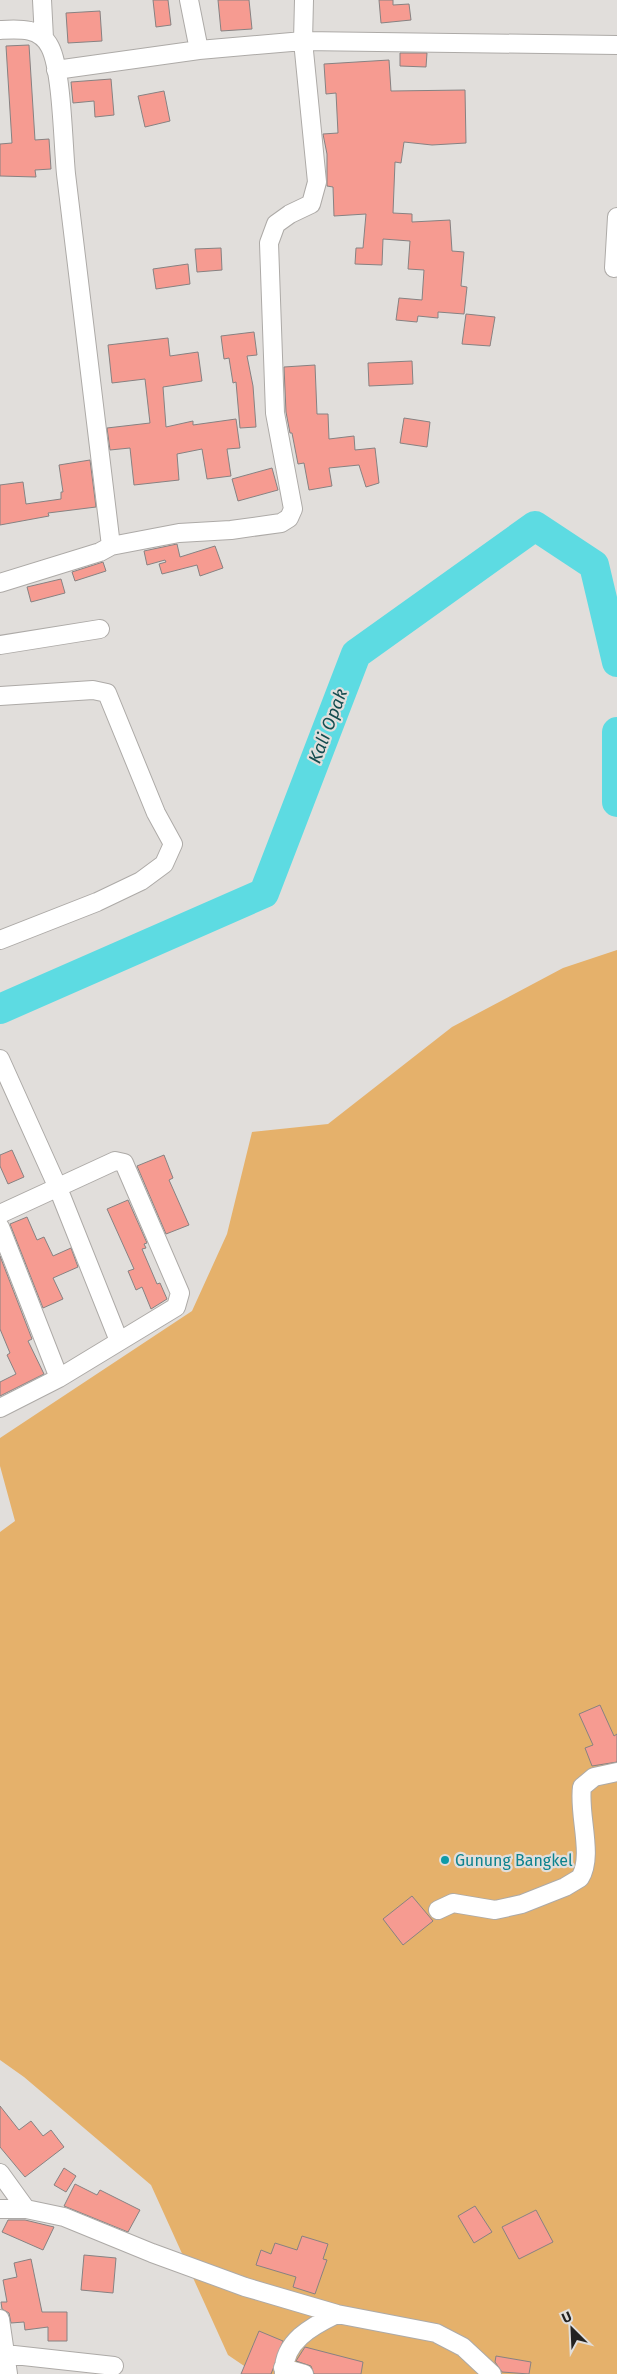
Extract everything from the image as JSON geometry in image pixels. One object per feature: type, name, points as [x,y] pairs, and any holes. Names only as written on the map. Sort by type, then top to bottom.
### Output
[{"type":"street","points":[[42,0],[44,38]]},
{"type":"street","points":[[189,0],[199,50]]},
{"type":"street","points":[[0,583],[100,552],[111,546],[179,532],[231,530],[281,523],[289,518],[293,510],[274,413],[269,243],[276,224],[290,214],[311,204],[316,182],[303,41],[304,0]]},
{"type":"street","points":[[0,30],[22,29],[34,31],[44,38],[50,48],[56,70],[67,182],[111,546]]},
{"type":"street","points":[[56,70],[199,50],[303,41],[617,45]]},
{"type":"street","points":[[614,268],[617,217]]},
{"type":"street","points":[[0,645],[88,633],[100,629]]},
{"type":"street","points":[[0,696],[93,690],[107,693],[156,813],[173,844],[164,864],[141,881],[97,902],[0,940]]},
{"type":"street","points":[[0,1059],[58,1188],[119,1341]]},
{"type":"street","points":[[0,1214],[115,1161],[124,1163],[180,1293],[176,1307],[59,1378],[0,1408]]},
{"type":"street","points":[[0,1227],[59,1378]]},
{"type":"street","points":[[438,1910],[453,1904],[495,1910],[522,1904],[580,1878],[585,1864],[580,1801],[582,1787],[594,1777],[617,1772]]},
{"type":"street","points":[[0,2173],[26,2209]]},
{"type":"street","points":[[0,2210],[26,2209],[64,2217],[152,2253],[245,2287],[337,2314],[436,2333],[463,2347],[492,2374]]},
{"type":"street","points":[[304,2374],[284,2371],[294,2340],[314,2325],[337,2314]]},
{"type":"street","points":[[0,2319],[8,2374]]},
{"type":"street","points":[[6,2354],[114,2366]]},
{"type":"shaded area","points":[[617,950],[617,2374],[256,2374],[228,2355],[151,2185],[24,2077],[0,2060],[0,1532],[15,1521],[0,1466],[0,1438],[192,1311],[227,1234],[252,1132],[328,1124],[452,1027],[563,968]]},
{"type":"building","points":[[153,0],[168,0],[171,25],[156,27]]},
{"type":"building","points":[[218,0],[249,0],[252,29],[221,31]]},
{"type":"building","points":[[379,0],[393,0],[393,5],[409,4],[411,20],[381,23]]},
{"type":"building","points":[[100,11],[102,41],[68,43],[66,13]]},
{"type":"building","points":[[29,45],[35,140],[49,139],[51,169],[35,170],[36,177],[0,176],[0,144],[12,143],[6,46]]},
{"type":"building","points":[[400,53],[427,53],[426,67],[400,66]]},
{"type":"building","points":[[389,60],[391,91],[465,90],[466,143],[432,145],[404,142],[401,163],[395,162],[393,213],[412,214],[412,222],[450,220],[452,251],[464,252],[461,286],[467,287],[464,314],[438,312],[438,318],[418,316],[417,322],[396,320],[399,298],[422,300],[424,270],[408,269],[410,241],[383,239],[382,265],[355,264],[356,248],[363,248],[366,214],[334,216],[333,187],[327,186],[327,154],[323,134],[338,133],[336,93],[326,94],[324,64]]},
{"type":"building","points":[[111,79],[114,115],[95,117],[94,101],[73,103],[71,82]]},
{"type":"building","points":[[164,91],[170,121],[145,127],[138,96]]},
{"type":"building","points":[[221,248],[222,270],[197,272],[195,249]]},
{"type":"building","points":[[188,264],[190,284],[156,289],[153,269]]},
{"type":"building","points":[[466,314],[495,317],[490,346],[462,344]]},
{"type":"building","points":[[254,332],[257,355],[247,356],[253,386],[256,427],[240,428],[236,382],[233,383],[229,358],[224,359],[221,336]]},
{"type":"building","points":[[168,338],[170,356],[198,352],[202,381],[163,387],[166,427],[193,421],[193,425],[236,419],[240,448],[227,449],[231,476],[207,479],[202,449],[177,454],[179,480],[134,485],[130,448],[110,450],[107,428],[150,423],[145,379],[112,383],[108,345]]},
{"type":"building","points":[[412,361],[413,384],[369,386],[368,363]]},
{"type":"building","points":[[315,365],[317,414],[328,414],[329,439],[354,436],[355,450],[375,448],[379,483],[366,487],[359,465],[329,468],[332,486],[309,490],[304,463],[298,464],[292,433],[290,433],[286,412],[284,367]]},
{"type":"building","points":[[404,418],[430,422],[427,447],[400,443]]},
{"type":"building","points":[[90,460],[96,507],[48,513],[49,516],[0,525],[0,485],[23,482],[26,504],[61,499],[61,492],[63,492],[59,465]]},
{"type":"building","points":[[272,468],[278,490],[238,501],[232,479]]},
{"type":"building","points":[[177,544],[180,557],[215,546],[223,568],[200,576],[197,565],[162,574],[159,564],[166,562],[165,560],[147,565],[144,551]]},
{"type":"building","points":[[103,562],[106,571],[75,581],[72,572]]},
{"type":"building","points":[[61,579],[65,593],[31,602],[27,587]]},
{"type":"building","points":[[12,1150],[24,1177],[8,1184],[0,1166],[0,1155]]},
{"type":"building","points":[[164,1155],[173,1178],[169,1180],[189,1225],[166,1234],[137,1166]]},
{"type":"building","points":[[128,1200],[147,1243],[144,1244],[146,1248],[142,1249],[157,1284],[160,1283],[167,1299],[151,1309],[142,1287],[136,1290],[128,1271],[134,1269],[107,1209]]},
{"type":"building","points":[[27,1217],[37,1240],[44,1237],[53,1256],[71,1248],[78,1267],[53,1278],[63,1299],[43,1308],[10,1224]]},
{"type":"building","points":[[0,1256],[32,1339],[28,1341],[44,1374],[0,1396],[0,1382],[16,1374],[7,1355],[10,1353],[0,1329]]},
{"type":"building","points":[[600,1705],[614,1736],[617,1734],[617,1762],[592,1766],[585,1748],[593,1745],[579,1714]]},
{"type":"building","points":[[412,1896],[433,1921],[403,1945],[383,1919]]},
{"type":"building","points":[[0,2106],[19,2130],[31,2121],[43,2136],[51,2130],[64,2147],[25,2177],[0,2147]]},
{"type":"building","points":[[64,2168],[76,2176],[66,2192],[54,2185]]},
{"type":"building","points":[[75,2184],[97,2195],[100,2190],[140,2210],[128,2232],[64,2206]]},
{"type":"building","points":[[475,2206],[492,2232],[474,2243],[458,2216]]},
{"type":"building","points":[[536,2210],[553,2242],[519,2259],[502,2227]]},
{"type":"building","points":[[8,2220],[25,2220],[54,2227],[43,2250],[2,2232]]},
{"type":"building","points":[[302,2236],[328,2244],[323,2259],[327,2260],[315,2294],[293,2287],[296,2277],[256,2265],[261,2250],[271,2254],[275,2243],[297,2250]]},
{"type":"building","points":[[84,2255],[116,2258],[113,2293],[81,2290]]},
{"type":"building","points":[[31,2259],[42,2312],[67,2312],[67,2341],[48,2341],[48,2327],[25,2330],[24,2322],[11,2323],[9,2313],[2,2309],[1,2302],[7,2302],[3,2280],[17,2277],[14,2263]]},
{"type":"building","points":[[259,2331],[283,2341],[271,2374],[241,2374]]},
{"type":"building","points":[[305,2347],[363,2362],[361,2374],[314,2374],[311,2366],[296,2361]]},
{"type":"building","points":[[496,2356],[531,2362],[529,2374],[502,2372],[495,2362]]},
{"type":"waterway","name":"Kali Opak","points":[[0,1009],[264,893],[356,654],[535,526],[594,565],[617,662]]},
{"type":"waterway","name":"Kali Opak","points":[[617,732],[617,802]]},
{"type":"place","name":"Gunung Bangkel","points":[[445,1860]]}]
